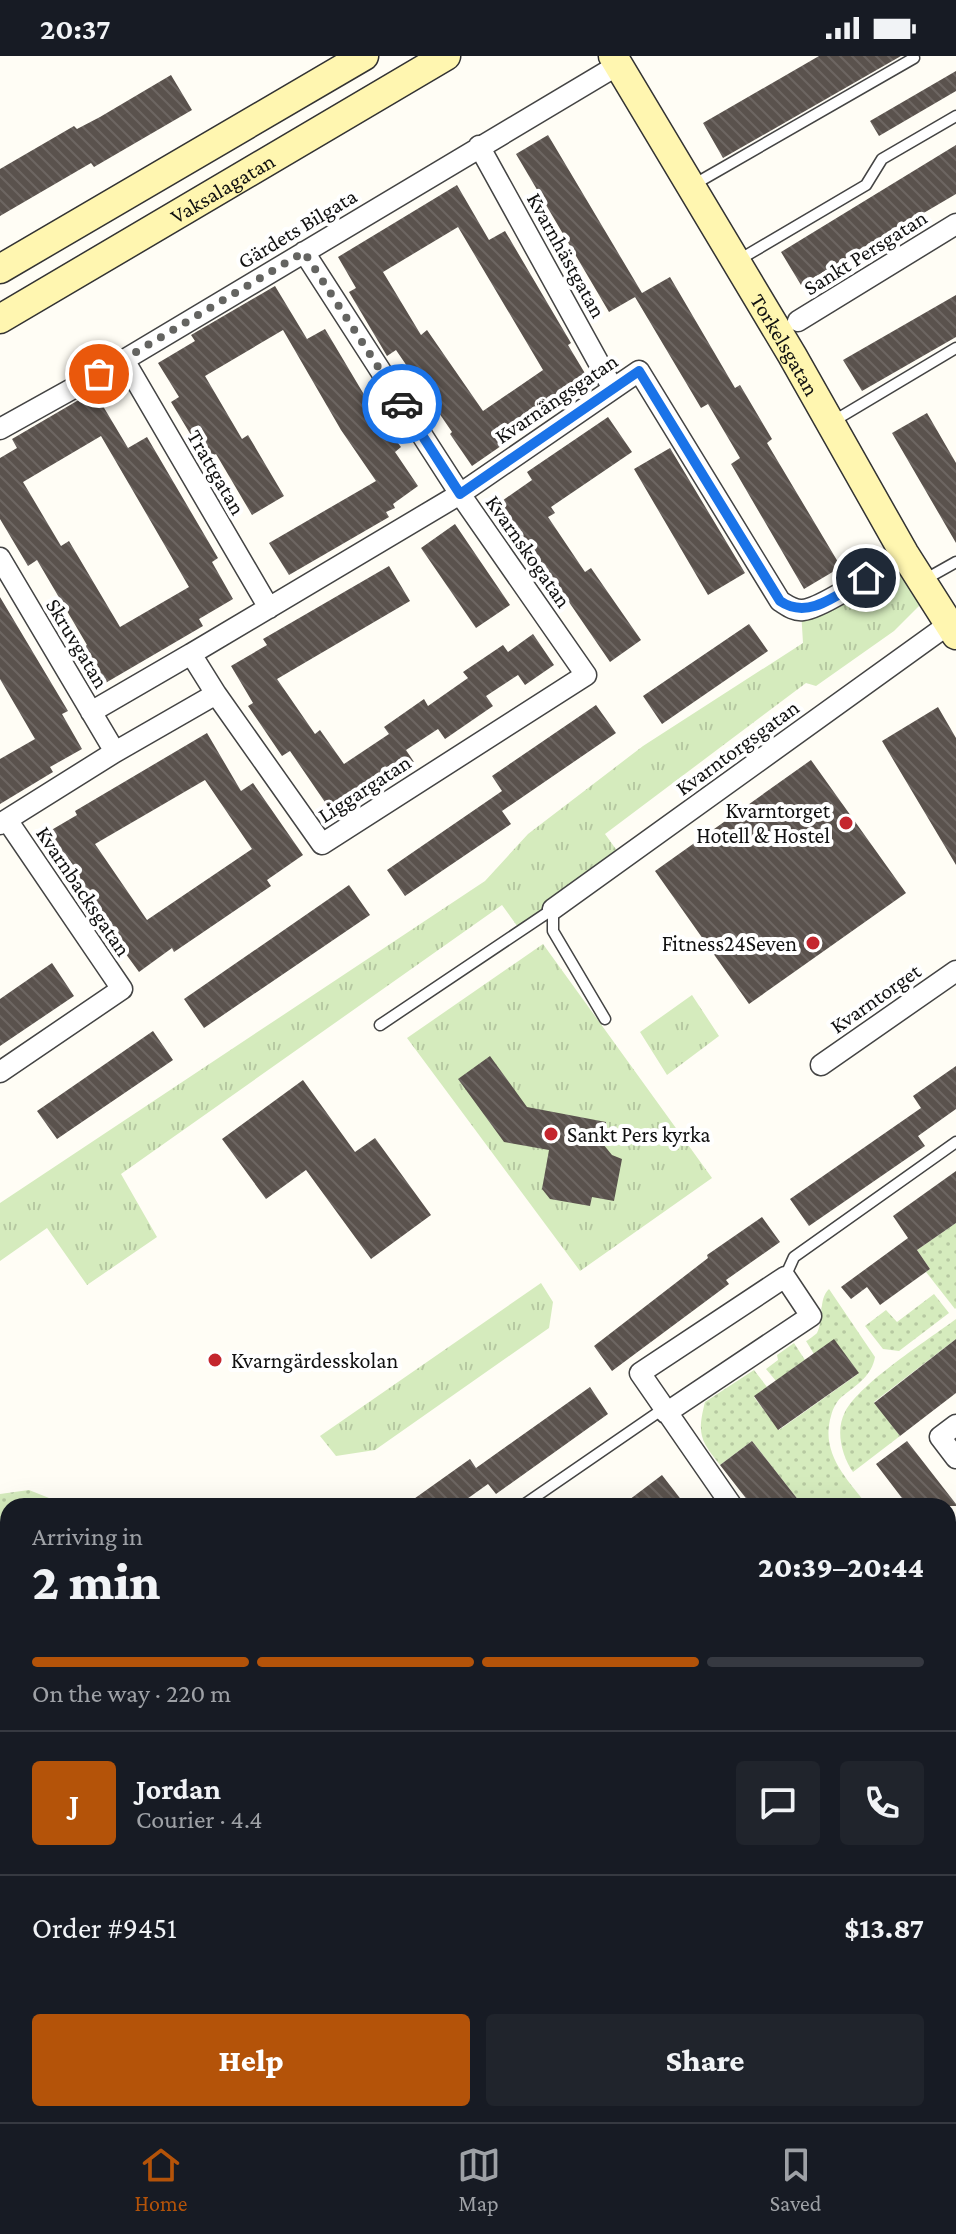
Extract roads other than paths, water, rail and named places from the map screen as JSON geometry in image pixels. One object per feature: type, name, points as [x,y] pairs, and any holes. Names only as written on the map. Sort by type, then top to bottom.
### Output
[{"type":"main road","name":"Vaksalagatan","points":[[0,269],[364,56]]},
{"type":"main road","name":"Vaksalagatan","points":[[0,319],[446,56]]},
{"type":"main road","name":"Torkelsgatan","points":[[615,60],[737,262],[904,553],[953,629]]},
{"type":"street","name":"Gärdets Bilgata","points":[[0,429],[124,360],[304,252],[615,60]]},
{"type":"street","name":"Kvarnhästgatan","points":[[479,146],[612,387]]},
{"type":"street","name":"Sankt Persgatan","points":[[798,321],[956,224]]},
{"type":"street","name":"Kvarnskogatan","points":[[304,252],[460,494],[586,675]]},
{"type":"street","name":"Trattgatan","points":[[124,360],[269,608]]},
{"type":"street","name":"Kvarnängsgatan","points":[[91,712],[460,494],[639,371],[780,601],[791,608],[812,608],[904,553]]},
{"type":"street","name":"Skruvgatan","points":[[0,558],[115,752]]},
{"type":"street","name":"Kvarntorgsgatan","points":[[553,909],[953,629]]},
{"type":"street","points":[[3,822],[216,694],[191,654]]},
{"type":"street","name":"Liggargatan","points":[[216,694],[322,844],[586,675]]},
{"type":"street","name":"Kvarnbacksgatan","points":[[0,1072],[122,989],[3,822]]},
{"type":"street","name":"Kvarntorget","points":[[821,1065],[956,971]]},
{"type":"street","points":[[665,1411],[811,1316],[785,1277],[640,1373],[665,1411],[726,1498]]},
{"type":"street","points":[[956,1425],[940,1437],[956,1458]]},
{"type":"lane","points":[[691,186],[914,58]]},
{"type":"lane","points":[[737,262],[866,185],[882,159],[956,116]]},
{"type":"lane","points":[[830,423],[956,348]]},
{"type":"lane","points":[[922,581],[956,562]]},
{"type":"lane","points":[[553,909],[553,931],[605,1019]]},
{"type":"lane","points":[[380,1025],[553,909]]},
{"type":"lane","points":[[785,1277],[794,1257],[956,1142]]},
{"type":"lane","points":[[534,1498],[665,1411]]},
{"type":"place","name":"Kvarntorget Hotell & Hostel","points":[[846,823]]},
{"type":"place","name":"Fitness24Seven","points":[[813,943]]},
{"type":"place","name":"Sankt Pers kyrka","points":[[551,1134]]},
{"type":"place","name":"Kvarngärdesskolan","points":[[215,1360]]}]
